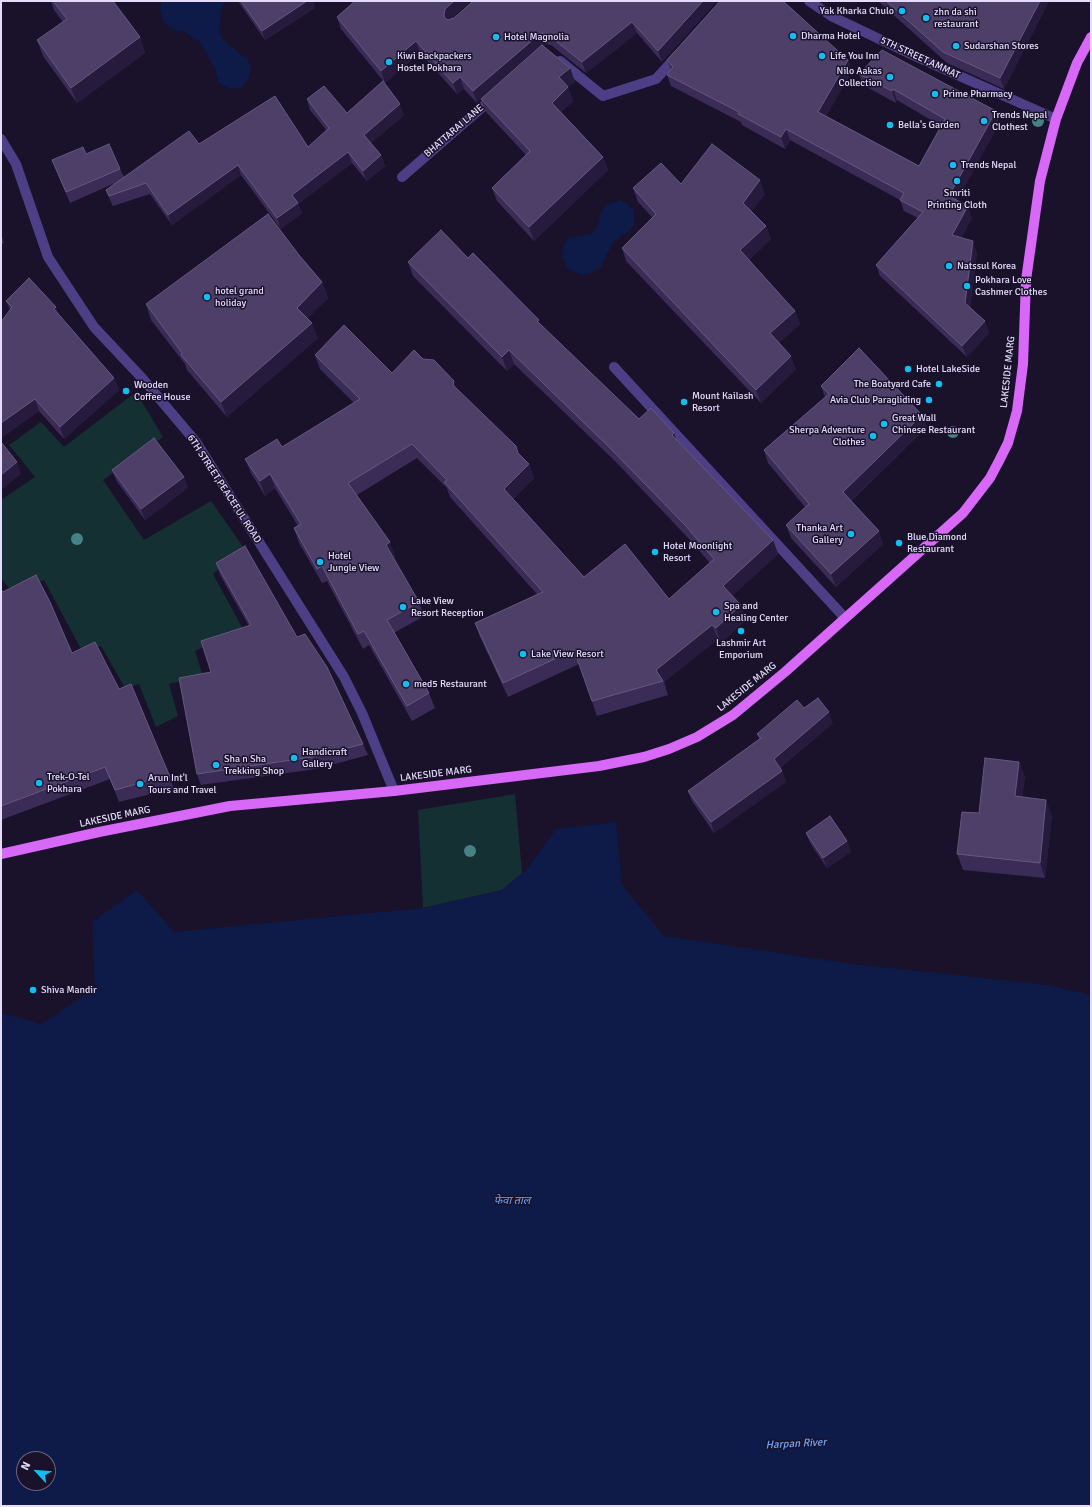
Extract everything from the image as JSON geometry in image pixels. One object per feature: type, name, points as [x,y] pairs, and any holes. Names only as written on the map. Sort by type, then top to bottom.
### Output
[{"type":"main road","name":"LAKESIDE MARG","points":[[1,854],[99,832],[230,806],[394,790],[599,766],[644,757],[669,749],[697,737],[733,715],[963,513],[990,478],[1008,443],[1017,411],[1023,364],[1026,280],[1040,181],[1056,118],[1077,63],[1091,37]]},
{"type":"street","name":"5TH STREET,AMMAT","points":[[809,1],[833,17],[854,27],[1056,118]]},
{"type":"street","points":[[553,55],[603,96],[656,79],[686,46]]},
{"type":"street","name":"BHATTARAI LANE","points":[[402,176],[501,91]]},
{"type":"street","name":"6TH STREET,PEACEFUL ROAD","points":[[1,139],[16,164],[48,257],[94,327],[142,378],[196,442],[344,677],[362,712],[394,790]]},
{"type":"street","points":[[614,367],[845,618]]},
{"type":"green space","points":[[136,392],[163,437],[103,480],[144,540],[211,501],[244,548],[213,574],[243,629],[195,651],[203,676],[169,684],[178,716],[156,727],[139,684],[125,688],[101,646],[82,651],[44,580],[12,592],[1,578],[1,500],[35,477],[9,445],[41,422],[64,447]]},
{"type":"green space","points":[[515,794],[522,873],[502,890],[423,908],[418,810]]},
{"type":"water","points":[[162,1],[226,1],[222,8],[219,30],[223,40],[248,60],[251,68],[248,80],[241,88],[229,89],[219,83],[215,68],[199,41],[184,32],[173,30],[164,23],[160,9]]},
{"type":"water","points":[[620,200],[628,204],[634,210],[634,225],[629,231],[613,242],[601,267],[592,273],[581,275],[572,271],[566,266],[563,258],[562,252],[564,244],[569,238],[591,234],[598,226],[602,210],[606,205]]},
{"type":"water","name":"फेवा ताल","points":[[616,822],[622,885],[664,936],[853,964],[1047,985],[1091,995],[1091,1506],[1,1506],[1,1013],[42,1024],[95,988],[92,922],[137,890],[174,932],[423,908],[502,890],[526,870],[556,829]]},
{"type":"building","points":[[53,1],[113,1],[140,37],[71,88],[37,40],[67,19]]},
{"type":"building","points":[[241,1],[307,1],[262,31]]},
{"type":"building","points":[[355,1],[454,1],[445,9],[444,15],[448,20],[454,18],[473,1],[703,1],[658,51],[632,22],[582,62],[547,34],[541,33],[473,91],[460,77],[453,83],[416,41],[381,71],[337,17]]},
{"type":"building","points":[[720,1],[783,1],[848,60],[818,112],[919,166],[945,119],[893,89],[892,91],[859,74],[882,50],[996,111],[949,196],[968,206],[952,235],[973,241],[965,303],[985,321],[962,346],[876,265],[923,212],[900,200],[904,193],[786,129],[781,137],[738,114],[739,112],[667,75],[673,67],[667,60]]},
{"type":"building","points":[[886,1],[1040,1],[1000,78],[943,52]]},
{"type":"building","points":[[542,45],[570,68],[559,77],[568,87],[552,103],[603,157],[529,227],[492,188],[530,151],[481,99]]},
{"type":"building","points":[[383,81],[400,104],[364,135],[381,155],[363,171],[348,152],[292,195],[298,203],[277,218],[238,165],[168,215],[146,183],[109,196],[106,190],[189,131],[199,144],[275,96],[308,147],[329,128],[307,99],[324,86],[347,113]]},
{"type":"building","points":[[109,144],[120,169],[66,192],[52,160],[83,147],[86,154]]},
{"type":"building","points":[[712,144],[760,180],[743,203],[766,226],[740,250],[795,311],[770,333],[791,356],[756,390],[622,248],[656,214],[633,188],[661,163],[681,184]]},
{"type":"building","points":[[268,214],[299,255],[322,282],[297,308],[312,323],[221,402],[181,355],[182,353],[146,304]]},
{"type":"building","points":[[441,230],[468,258],[473,253],[539,320],[537,321],[639,419],[651,408],[674,433],[672,435],[773,540],[723,586],[741,605],[716,628],[712,625],[656,670],[663,681],[592,701],[574,650],[503,683],[475,623],[543,592],[444,482],[447,480],[412,444],[348,483],[390,542],[386,545],[419,602],[387,620],[429,693],[407,706],[364,631],[358,634],[322,566],[317,569],[294,528],[301,524],[270,474],[260,481],[245,459],[277,439],[282,447],[360,399],[315,355],[344,325],[392,373],[414,350],[423,359],[434,360],[454,381],[453,385],[516,446],[518,453],[529,464],[504,489],[584,577],[625,544],[669,599],[714,559],[685,525],[610,448],[509,350],[502,357],[408,262]]},
{"type":"building","points":[[29,278],[56,307],[54,309],[114,378],[60,427],[35,399],[1,423],[1,322],[12,307],[6,301]]},
{"type":"building","points":[[859,348],[922,415],[843,492],[879,531],[831,574],[786,525],[809,504],[764,450],[829,394],[821,386]]},
{"type":"building","points":[[154,438],[184,477],[141,509],[112,470]]},
{"type":"building","points":[[1,442],[17,462],[1,475]]},
{"type":"building","points":[[245,546],[297,637],[305,634],[327,667],[363,744],[312,757],[197,774],[179,678],[211,672],[201,641],[251,625],[216,563]]},
{"type":"building","points":[[36,575],[50,602],[72,653],[95,642],[119,689],[131,684],[170,777],[150,780],[115,790],[105,767],[1,806],[1,589],[3,592]]},
{"type":"building","points":[[818,698],[829,712],[774,759],[782,771],[711,822],[688,791],[761,738],[757,734],[797,700],[804,708]]},
{"type":"building","points":[[985,758],[1019,762],[1015,796],[1046,800],[1040,863],[957,854],[962,812],[979,813]]},
{"type":"building","points":[[830,816],[847,841],[823,858],[806,833]]},
{"type":"place","name":"Yak Kharka Chulo","points":[[902,11]]},
{"type":"place","name":"zhn da shi restaurant","points":[[926,18]]},
{"type":"place","name":"Dharma Hotel","points":[[793,36]]},
{"type":"place","name":"Hotel Magnolia","points":[[496,37]]},
{"type":"place","name":"Sudarshan Stores","points":[[956,46]]},
{"type":"place","name":"Life You Inn","points":[[822,56]]},
{"type":"place","name":"Kiwi Backpackers Hostel Pokhara","points":[[389,62]]},
{"type":"place","name":"Nilo Aakas Collection","points":[[890,77]]},
{"type":"place","name":"Prime Pharmacy","points":[[935,94]]},
{"type":"place","name":"Trends Nepal Clothest","points":[[984,121]]},
{"type":"place","name":"Bella's Garden","points":[[890,125]]},
{"type":"place","name":"Trends Nepal","points":[[953,165]]},
{"type":"place","name":"Smriti Printing Cloth","points":[[957,181]]},
{"type":"place","name":"Natssul Korea","points":[[949,266]]},
{"type":"place","name":"Pokhara Love Cashmer Clothes","points":[[967,286]]},
{"type":"place","name":"hotel grand holiday","points":[[207,297]]},
{"type":"place","name":"Hotel LakeSide","points":[[908,369]]},
{"type":"place","name":"The Boatyard Cafe","points":[[939,384]]},
{"type":"place","name":"Wooden Coffee House","points":[[126,391]]},
{"type":"place","name":"Avia Club Paragliding","points":[[929,400]]},
{"type":"place","name":"Mount Kailash Resort","points":[[684,402]]},
{"type":"place","name":"Great Wall Chinese Restaurant","points":[[884,424]]},
{"type":"place","name":"Sherpa Adventure Clothes","points":[[873,436]]},
{"type":"place","name":"Thanka Art Gallery","points":[[851,534]]},
{"type":"place","name":"Blue Diamond Restaurant","points":[[899,543]]},
{"type":"place","name":"Hotel Moonlight Resort","points":[[655,552]]},
{"type":"place","name":"Hotel Jungle View","points":[[320,562]]},
{"type":"place","name":"Lake View Resort Reception","points":[[403,607]]},
{"type":"place","name":"Spa and Healing Center","points":[[716,612]]},
{"type":"place","name":"Lashmir Art Emporium","points":[[741,631]]},
{"type":"place","name":"Lake View Resort","points":[[523,654]]},
{"type":"place","name":"med5 Restaurant","points":[[406,684]]},
{"type":"place","name":"Handicraft Gallery","points":[[294,758]]},
{"type":"place","name":"Sha n Sha Trekking Shop","points":[[216,765]]},
{"type":"place","name":"Trek-O-Tel Pokhara","points":[[39,783]]},
{"type":"place","name":"Arun Int'l Tours and Travel","points":[[140,784]]},
{"type":"place","name":"Shiva Mandir","points":[[33,990]]},
{"type":"water label","name":"Harpan River","points":[[796,1444]]}]
